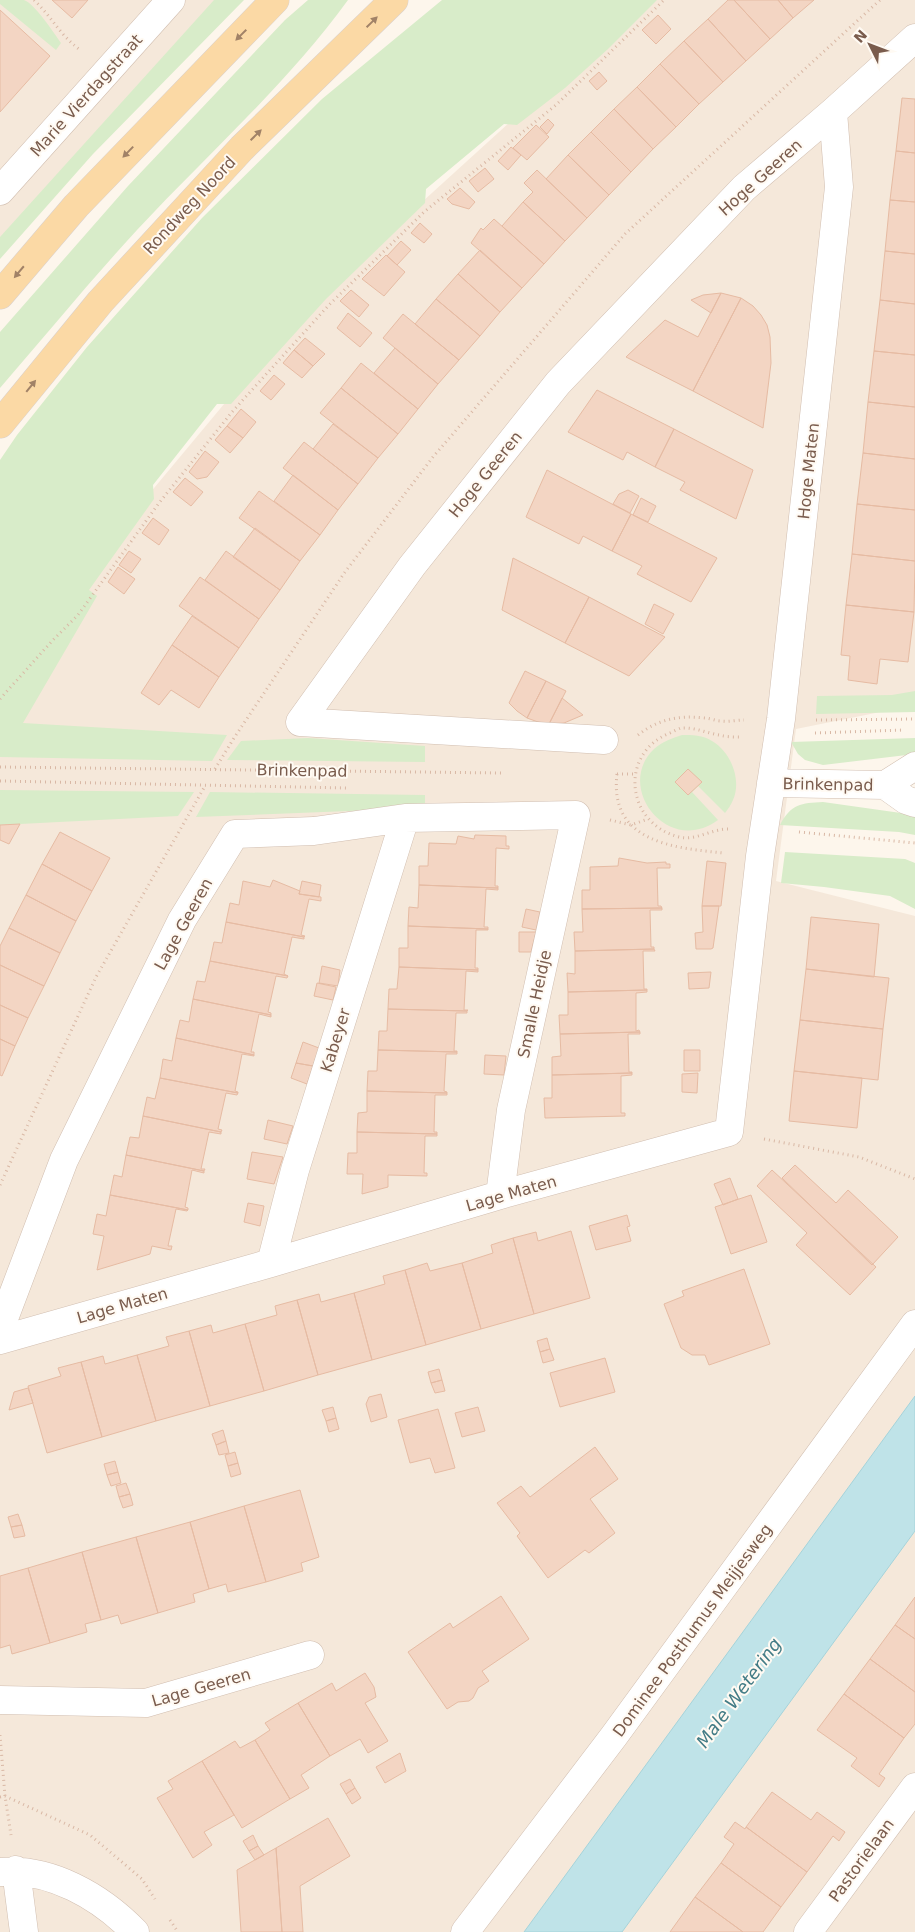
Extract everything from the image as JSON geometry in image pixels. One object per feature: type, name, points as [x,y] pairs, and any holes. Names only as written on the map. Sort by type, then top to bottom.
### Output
[{"type":"main road","points":[[0,295],[76,206],[275,0]]},
{"type":"main road","name":"Rondweg Noord","points":[[0,424],[100,302],[242,148],[394,0]]},
{"type":"street","name":"Marie Vierdagstraat","points":[[0,190],[171,0]]},
{"type":"street","name":"Hoge Geeren","points":[[604,740],[300,722],[412,566],[558,383],[744,188],[834,112],[915,38]]},
{"type":"street","name":"Hoge Maten","points":[[764,829],[782,710],[839,187],[834,112]]},
{"type":"street","name":"Brinkenpad","points":[[771,783],[885,785],[915,766]]},
{"type":"street","name":"Brinkenpad","points":[[885,785],[906,800],[915,803]]},
{"type":"street","name":"Lage Geeren","points":[[0,1329],[64,1160],[182,920],[235,834],[314,832],[405,818],[576,815]]},
{"type":"street","name":"Smalle Heidje","points":[[500,1195],[512,1110],[576,815]]},
{"type":"street","name":"Kabeyer","points":[[271,1263],[295,1170],[405,818]]},
{"type":"street","points":[[729,1132],[764,829]]},
{"type":"street","name":"Lage Maten","points":[[0,1340],[271,1263],[500,1195],[729,1132]]},
{"type":"street","name":"Dominee Posthumus Meijjesweg","points":[[465,1932],[614,1736],[915,1324]]},
{"type":"street","name":"Lage Geeren","points":[[0,1700],[146,1703],[310,1655]]},
{"type":"street","name":"Pastorielaan","points":[[808,1932],[915,1787]]},
{"type":"street","points":[[24,1932],[8,1871],[57,1880],[94,1897],[135,1932]]},
{"type":"path","points":[[34,0],[44,9],[66,40],[90,58],[102,77]]},
{"type":"path","points":[[0,699],[78,615],[159,503],[232,412],[328,306],[424,212],[556,105],[664,0]]},
{"type":"path","points":[[906,730],[727,737],[701,730],[681,728],[664,735],[651,744],[639,762],[635,790],[638,805],[644,815],[656,827],[667,833],[682,837],[692,837],[720,829],[764,829],[915,843]]},
{"type":"path","points":[[215,769],[234,738]]},
{"type":"path","points":[[618,766],[617,797],[623,812],[637,831],[651,840],[672,847],[760,856]]},
{"type":"path","name":"Brinkenpad","points":[[0,767],[504,773]]},
{"type":"path","points":[[0,781],[354,788]]},
{"type":"path","points":[[0,1185],[96,977],[206,786]]},
{"type":"path","points":[[729,1132],[859,1157],[915,1179]]},
{"type":"path","points":[[0,1731],[2,1797],[90,1835],[142,1879],[157,1902]]},
{"type":"path","points":[[168,1917],[178,1932]]},
{"type":"shaded area","points":[[0,0],[225,0],[0,256]]},
{"type":"shaded area","points":[[644,0],[915,0],[915,705],[796,729],[776,881],[915,916],[915,1932],[0,1932],[0,740],[74,584],[300,313]]},
{"type":"green space","points":[[0,0],[24,0],[28,2],[44,19],[61,43],[56,50],[0,4]]},
{"type":"green space","points":[[214,0],[244,0],[93,154],[0,259],[0,237]]},
{"type":"green space","points":[[308,0],[348,0],[273,90],[137,230],[0,388],[0,332],[128,186],[285,20]]},
{"type":"green space","points":[[442,0],[657,0],[608,49],[565,88],[517,125],[504,124],[426,189],[425,203],[326,299],[231,404],[217,404],[153,485],[154,499],[89,590],[97,596],[23,723],[227,735],[212,761],[0,757],[0,460],[17,435],[87,347],[202,218],[322,99]]},
{"type":"green space","points":[[915,691],[915,712],[816,714],[817,696],[892,695]]},
{"type":"green space","points":[[682,735],[694,735],[705,738],[719,746],[729,759],[735,775],[735,792],[731,804],[725,813],[698,786],[692,792],[718,820],[699,829],[681,830],[665,824],[652,813],[643,798],[640,781],[643,764],[660,744]]},
{"type":"green space","points":[[308,738],[425,746],[425,762],[227,760],[241,741]]},
{"type":"green space","points":[[915,738],[915,754],[823,765],[805,760],[798,754],[791,742]]},
{"type":"green space","points":[[0,790],[194,792],[178,816],[0,825]]},
{"type":"green space","points":[[210,792],[425,795],[425,808],[196,817]]},
{"type":"green space","points":[[823,802],[915,815],[915,835],[899,832],[780,825],[788,813],[797,806]]},
{"type":"green space","points":[[785,852],[905,859],[915,863],[915,909],[890,896],[781,883]]},
{"type":"water","name":"Male Wetering","points":[[915,1396],[915,1531],[622,1932],[524,1932]]},
{"type":"building","points":[[52,0],[88,0],[72,18]]},
{"type":"building","points":[[728,0],[734,0],[770,39],[746,61],[708,19]]},
{"type":"building","points":[[734,0],[778,0],[793,18],[770,39]]},
{"type":"building","points":[[778,0],[814,0],[793,18]]},
{"type":"building","points":[[0,10],[50,56],[0,112]]},
{"type":"building","points":[[658,15],[671,29],[656,44],[642,30]]},
{"type":"building","points":[[708,19],[746,61],[723,82],[684,41]]},
{"type":"building","points":[[684,41],[723,82],[699,104],[660,64]]},
{"type":"building","points":[[660,64],[699,104],[676,127],[637,87]]},
{"type":"building","points":[[599,72],[607,81],[597,90],[589,81]]},
{"type":"building","points":[[637,87],[676,127],[653,149],[614,109]]},
{"type":"building","points":[[902,98],[915,99],[915,153],[896,151]]},
{"type":"building","points":[[614,109],[653,149],[631,172],[591,132]]},
{"type":"building","points":[[548,119],[554,125],[547,134],[540,127]]},
{"type":"building","points":[[536,125],[549,137],[527,160],[513,148]]},
{"type":"building","points":[[591,132],[631,172],[609,195],[568,155]]},
{"type":"building","points":[[511,147],[521,155],[508,170],[498,161]]},
{"type":"building","points":[[896,151],[915,153],[915,202],[890,200]]},
{"type":"building","points":[[568,155],[609,195],[587,218],[546,179]]},
{"type":"building","points":[[485,168],[494,179],[478,192],[469,181]]},
{"type":"building","points":[[537,170],[587,218],[565,241],[523,202],[533,192],[524,183]]},
{"type":"building","points":[[460,188],[475,202],[469,209],[452,204],[447,199]]},
{"type":"building","points":[[890,200],[915,202],[915,254],[885,251]]},
{"type":"building","points":[[523,202],[565,241],[544,264],[502,226]]},
{"type":"building","points":[[494,219],[544,264],[522,288],[471,243],[481,228],[483,230]]},
{"type":"building","points":[[420,223],[432,234],[424,243],[411,233]]},
{"type":"building","points":[[401,241],[411,250],[397,265],[387,256]]},
{"type":"building","points":[[480,250],[522,288],[500,312],[458,274]]},
{"type":"building","points":[[885,251],[915,254],[915,304],[880,300]]},
{"type":"building","points":[[386,255],[405,272],[384,296],[362,279]]},
{"type":"building","points":[[458,274],[500,312],[480,336],[436,299]]},
{"type":"building","points":[[351,290],[369,305],[359,317],[340,301]]},
{"type":"building","points":[[721,293],[741,298],[693,391],[626,357],[665,320],[698,337]]},
{"type":"building","points":[[721,293],[711,313],[691,300],[703,295]]},
{"type":"building","points":[[741,298],[753,306],[761,315],[767,325],[770,337],[771,363],[763,428],[693,391]]},
{"type":"building","points":[[436,299],[480,336],[459,360],[415,324]]},
{"type":"building","points":[[880,300],[915,304],[915,355],[874,351]]},
{"type":"building","points":[[348,313],[372,333],[360,347],[337,328]]},
{"type":"building","points":[[403,314],[459,360],[438,384],[383,338]]},
{"type":"building","points":[[305,338],[325,354],[313,366],[294,350]]},
{"type":"building","points":[[395,348],[438,384],[418,409],[374,373]]},
{"type":"building","points":[[294,350],[313,366],[302,378],[283,363]]},
{"type":"building","points":[[874,351],[915,355],[915,407],[868,402]]},
{"type":"building","points":[[361,363],[418,409],[398,434],[341,388]]},
{"type":"building","points":[[274,375],[285,384],[271,400],[260,391]]},
{"type":"building","points":[[341,388],[398,434],[378,458],[320,413]]},
{"type":"building","points":[[597,390],[674,429],[655,467],[627,452],[623,460],[568,432]]},
{"type":"building","points":[[868,402],[915,407],[915,459],[863,453]]},
{"type":"building","points":[[241,409],[256,422],[243,438],[227,426]]},
{"type":"building","points":[[333,424],[378,458],[358,484],[313,449]]},
{"type":"building","points":[[227,426],[243,438],[230,453],[215,440]]},
{"type":"building","points":[[674,429],[753,470],[736,519],[680,490],[685,482],[655,467]]},
{"type":"building","points":[[304,442],[358,484],[338,510],[283,468]]},
{"type":"building","points":[[205,451],[219,462],[207,477],[197,479],[189,472]]},
{"type":"building","points":[[863,453],[915,459],[915,510],[857,504]]},
{"type":"building","points":[[547,470],[631,514],[612,551],[583,536],[579,544],[526,517]]},
{"type":"building","points":[[293,475],[338,510],[320,535],[274,501]]},
{"type":"building","points":[[185,478],[203,492],[191,506],[173,492]]},
{"type":"building","points":[[628,490],[639,496],[630,513],[613,504],[619,494]]},
{"type":"building","points":[[259,491],[320,535],[300,561],[239,518]]},
{"type":"building","points":[[641,498],[656,506],[648,522],[633,515]]},
{"type":"building","points":[[857,504],[915,510],[915,561],[852,554]]},
{"type":"building","points":[[631,514],[717,558],[691,602],[637,574],[642,566],[612,551]]},
{"type":"building","points":[[153,518],[169,530],[159,545],[142,533]]},
{"type":"building","points":[[255,528],[300,561],[280,590],[233,557]]},
{"type":"building","points":[[129,551],[141,559],[131,573],[119,565]]},
{"type":"building","points":[[226,551],[280,590],[259,619],[205,580]]},
{"type":"building","points":[[852,554],[915,561],[914,612],[846,605]]},
{"type":"building","points":[[513,558],[589,597],[565,643],[502,610]]},
{"type":"building","points":[[118,567],[135,579],[124,594],[108,582]]},
{"type":"building","points":[[200,577],[259,619],[239,648],[179,606]]},
{"type":"building","points":[[589,597],[665,637],[629,676],[565,643]]},
{"type":"building","points":[[654,604],[674,614],[663,634],[645,624]]},
{"type":"building","points":[[846,605],[914,612],[908,662],[880,659],[877,684],[848,680],[850,656],[841,655]]},
{"type":"building","points":[[192,616],[239,648],[219,677],[172,645]]},
{"type":"building","points":[[172,645],[219,677],[199,708],[171,690],[159,705],[141,693]]},
{"type":"building","points":[[525,671],[546,681],[527,718],[509,703]]},
{"type":"building","points":[[546,681],[566,691],[549,724],[527,718]]},
{"type":"building","points":[[562,698],[583,715],[564,723],[549,724]]},
{"type":"building","points":[[688,769],[702,782],[688,795],[675,782]]},
{"type":"building","points":[[20,824],[9,844],[0,840],[0,825]]},
{"type":"building","points":[[60,832],[110,858],[92,891],[42,864]]},
{"type":"building","points":[[475,835],[506,836],[506,846],[509,846],[509,849],[496,848],[495,886],[498,886],[498,888],[419,885],[419,866],[428,866],[429,843],[456,844],[458,836],[474,839]]},
{"type":"building","points":[[619,858],[647,863],[666,862],[666,864],[670,864],[670,868],[657,868],[658,906],[662,908],[582,909],[582,890],[590,890],[590,867],[618,866]]},
{"type":"building","points":[[707,861],[726,863],[721,906],[702,906]]},
{"type":"building","points":[[42,864],[92,891],[76,921],[26,895]]},
{"type":"building","points":[[273,880],[300,891],[299,894],[321,897],[321,901],[309,899],[301,935],[304,937],[226,922],[230,903],[239,905],[243,881],[270,887]]},
{"type":"building","points":[[302,881],[321,885],[319,897],[299,894]]},
{"type":"building","points":[[419,885],[498,888],[498,890],[486,889],[484,927],[488,927],[488,929],[408,926],[409,907],[418,908]]},
{"type":"building","points":[[26,895],[76,921],[60,953],[9,928]]},
{"type":"building","points":[[702,906],[719,906],[713,948],[711,949],[696,949],[695,933],[703,932]]},
{"type":"building","points":[[662,908],[662,910],[650,910],[651,947],[654,947],[654,949],[575,951],[574,932],[583,932],[582,909]]},
{"type":"building","points":[[526,909],[540,912],[536,930],[522,927]]},
{"type":"building","points":[[811,917],[879,924],[874,977],[806,969]]},
{"type":"building","points":[[226,922],[304,937],[304,939],[292,937],[284,974],[288,976],[210,961],[214,942],[222,943]]},
{"type":"building","points":[[408,926],[488,929],[476,930],[475,968],[478,968],[478,970],[399,967],[399,948],[408,948]]},
{"type":"building","points":[[9,928],[60,953],[44,986],[0,965],[0,946]]},
{"type":"building","points":[[519,932],[536,932],[531,952],[519,952]]},
{"type":"building","points":[[654,949],[655,951],[643,951],[644,989],[647,990],[568,992],[567,973],[575,974],[575,951]]},
{"type":"building","points":[[210,961],[288,976],[287,978],[276,976],[268,1012],[271,1015],[193,999],[197,981],[205,982]]},
{"type":"building","points":[[0,965],[44,986],[28,1018],[0,1005]]},
{"type":"building","points":[[322,966],[340,970],[338,986],[319,983]]},
{"type":"building","points":[[399,967],[478,970],[478,972],[466,971],[464,1010],[468,1010],[467,1011],[388,1009],[389,989],[397,989]]},
{"type":"building","points":[[806,969],[889,978],[883,1029],[800,1020]]},
{"type":"building","points":[[711,972],[709,988],[689,989],[688,973]]},
{"type":"building","points":[[317,983],[336,987],[333,1000],[314,996]]},
{"type":"building","points":[[647,990],[647,992],[636,993],[636,1031],[639,1030],[640,1032],[560,1034],[559,1015],[568,1015],[568,992]]},
{"type":"building","points":[[193,999],[271,1015],[271,1017],[259,1014],[251,1052],[254,1052],[254,1055],[176,1038],[180,1020],[189,1022]]},
{"type":"building","points":[[0,1005],[28,1018],[15,1046],[0,1039]]},
{"type":"building","points":[[388,1009],[467,1011],[467,1013],[456,1013],[454,1051],[457,1052],[378,1050],[379,1031],[387,1031]]},
{"type":"building","points":[[800,1020],[883,1029],[878,1080],[794,1071]]},
{"type":"building","points":[[640,1032],[640,1034],[628,1034],[629,1072],[632,1073],[552,1075],[552,1057],[561,1056],[560,1034]]},
{"type":"building","points":[[176,1038],[254,1055],[242,1054],[235,1091],[238,1093],[160,1078],[163,1059],[172,1061]]},
{"type":"building","points":[[0,1039],[15,1046],[2,1076],[0,1075]]},
{"type":"building","points":[[303,1042],[319,1048],[313,1066],[296,1063]]},
{"type":"building","points":[[378,1050],[457,1052],[457,1054],[446,1054],[444,1091],[447,1093],[367,1091],[368,1071],[377,1071]]},
{"type":"building","points":[[684,1050],[700,1050],[700,1071],[684,1071]]},
{"type":"building","points":[[485,1055],[506,1056],[504,1075],[484,1074]]},
{"type":"building","points":[[296,1063],[313,1066],[307,1084],[291,1078]]},
{"type":"building","points":[[794,1071],[862,1078],[857,1128],[789,1121]]},
{"type":"building","points":[[632,1073],[632,1075],[621,1076],[621,1113],[625,1113],[625,1116],[545,1118],[544,1098],[552,1098],[552,1075]]},
{"type":"building","points":[[698,1073],[697,1093],[682,1092],[682,1074]]},
{"type":"building","points":[[160,1078],[238,1093],[237,1095],[226,1093],[218,1129],[222,1130],[221,1132],[143,1116],[147,1097],[155,1099]]},
{"type":"building","points":[[367,1091],[447,1093],[447,1095],[435,1095],[434,1132],[437,1132],[437,1134],[357,1132],[358,1113],[367,1112]]},
{"type":"building","points":[[143,1116],[221,1132],[221,1134],[209,1132],[201,1169],[205,1169],[204,1171],[126,1155],[130,1137],[139,1138]]},
{"type":"building","points":[[268,1120],[293,1126],[287,1144],[264,1139]]},
{"type":"building","points":[[357,1132],[437,1134],[437,1136],[425,1136],[424,1173],[427,1173],[427,1176],[388,1175],[388,1187],[362,1194],[363,1174],[347,1174],[348,1153],[357,1153]]},
{"type":"building","points":[[252,1152],[283,1157],[274,1184],[247,1179]]},
{"type":"building","points":[[126,1155],[204,1171],[204,1173],[192,1170],[185,1207],[188,1210],[110,1195],[114,1175],[122,1177]]},
{"type":"building","points":[[795,1165],[836,1203],[848,1190],[898,1237],[872,1265],[782,1178]]},
{"type":"building","points":[[772,1170],[876,1267],[850,1295],[796,1245],[807,1233],[757,1186]]},
{"type":"building","points":[[730,1178],[738,1199],[723,1205],[714,1184]]},
{"type":"building","points":[[110,1195],[188,1210],[176,1209],[168,1246],[172,1246],[171,1250],[152,1246],[150,1254],[97,1270],[104,1236],[93,1234],[97,1214],[106,1216]]},
{"type":"building","points":[[751,1195],[767,1242],[731,1254],[715,1207]]},
{"type":"building","points":[[248,1203],[264,1206],[260,1226],[244,1222]]},
{"type":"building","points":[[627,1215],[630,1226],[627,1227],[631,1241],[596,1250],[589,1226]]},
{"type":"building","points":[[571,1231],[590,1298],[534,1314],[513,1238],[536,1232],[538,1241]]},
{"type":"building","points":[[513,1238],[534,1314],[481,1329],[462,1263],[493,1253],[491,1245]]},
{"type":"building","points":[[427,1263],[430,1271],[462,1263],[481,1329],[426,1345],[405,1270]]},
{"type":"building","points":[[744,1269],[770,1344],[709,1365],[705,1355],[692,1355],[681,1348],[664,1304],[684,1296],[682,1291]]},
{"type":"building","points":[[405,1270],[426,1345],[372,1360],[354,1293],[385,1284],[383,1276]]},
{"type":"building","points":[[354,1293],[372,1360],[318,1375],[297,1300],[319,1294],[321,1302]]},
{"type":"building","points":[[297,1300],[318,1375],[264,1391],[245,1324],[277,1315],[275,1306]]},
{"type":"building","points":[[245,1324],[264,1391],[210,1406],[189,1331],[211,1325],[213,1333]]},
{"type":"building","points":[[189,1331],[210,1406],[156,1421],[137,1355],[169,1346],[166,1337]]},
{"type":"building","points":[[547,1338],[550,1349],[540,1352],[537,1341]]},
{"type":"building","points":[[550,1349],[554,1360],[543,1363],[540,1352]]},
{"type":"building","points":[[137,1355],[156,1421],[102,1437],[81,1362],[103,1356],[105,1364]]},
{"type":"building","points":[[605,1358],[615,1392],[560,1407],[550,1373]]},
{"type":"building","points":[[81,1362],[102,1437],[47,1453],[28,1386],[61,1376],[58,1368]]},
{"type":"building","points":[[439,1369],[442,1380],[431,1383],[428,1372]]},
{"type":"building","points":[[442,1380],[445,1391],[435,1393],[431,1383]]},
{"type":"building","points":[[28,1388],[33,1403],[9,1410],[14,1392]]},
{"type":"building","points":[[381,1394],[387,1417],[371,1422],[366,1404],[369,1397]]},
{"type":"building","points":[[333,1407],[336,1418],[326,1421],[322,1410]]},
{"type":"building","points":[[478,1407],[485,1431],[462,1437],[455,1413]]},
{"type":"building","points":[[438,1409],[455,1468],[435,1473],[430,1458],[410,1463],[398,1420]]},
{"type":"building","points":[[336,1418],[339,1429],[329,1432],[326,1421]]},
{"type":"building","points":[[223,1430],[226,1441],[216,1445],[212,1434]]},
{"type":"building","points":[[226,1441],[229,1453],[219,1455],[216,1445]]},
{"type":"building","points":[[595,1447],[618,1479],[590,1499],[615,1533],[589,1553],[585,1550],[548,1578],[517,1536],[520,1533],[497,1503],[521,1486],[530,1497]]},
{"type":"building","points":[[235,1452],[238,1463],[228,1466],[225,1455]]},
{"type":"building","points":[[115,1461],[118,1472],[107,1475],[104,1464]]},
{"type":"building","points":[[238,1463],[241,1474],[231,1477],[228,1466]]},
{"type":"building","points":[[118,1472],[121,1483],[111,1486],[107,1475]]},
{"type":"building","points":[[126,1483],[130,1494],[119,1497],[116,1486]]},
{"type":"building","points":[[300,1490],[319,1557],[301,1563],[303,1571],[266,1582],[244,1506]]},
{"type":"building","points":[[130,1494],[133,1505],[123,1508],[119,1497]]},
{"type":"building","points":[[244,1506],[266,1582],[228,1592],[226,1584],[209,1589],[190,1522]]},
{"type":"building","points":[[18,1514],[22,1525],[11,1527],[8,1517]]},
{"type":"building","points":[[190,1522],[209,1589],[193,1594],[195,1602],[158,1613],[136,1537]]},
{"type":"building","points":[[22,1525],[25,1536],[14,1538],[11,1527]]},
{"type":"building","points":[[136,1537],[158,1613],[121,1624],[118,1615],[101,1620],[82,1552]]},
{"type":"building","points":[[82,1552],[101,1620],[85,1624],[87,1632],[50,1643],[28,1568]]},
{"type":"building","points":[[28,1568],[50,1643],[12,1654],[10,1645],[0,1648],[0,1576]]},
{"type":"building","points":[[501,1596],[529,1639],[482,1671],[489,1681],[478,1688],[473,1698],[469,1701],[458,1702],[447,1709],[408,1652],[450,1623],[453,1628]]},
{"type":"building","points":[[915,1597],[915,1639],[895,1625]]},
{"type":"building","points":[[895,1625],[915,1639],[915,1692],[870,1659]]},
{"type":"building","points":[[870,1659],[915,1692],[915,1724],[904,1738],[844,1694]]},
{"type":"building","points":[[365,1673],[374,1687],[376,1697],[365,1703],[388,1741],[368,1753],[360,1739],[330,1756],[298,1703],[332,1683],[336,1691]]},
{"type":"building","points":[[844,1694],[904,1738],[879,1774],[885,1778],[879,1787],[851,1766],[857,1758],[817,1730]]},
{"type":"building","points":[[298,1703],[330,1756],[301,1775],[309,1788],[290,1799],[255,1740],[270,1730],[265,1723]]},
{"type":"building","points":[[255,1740],[290,1799],[242,1828],[202,1761],[235,1741],[240,1748]]},
{"type":"building","points":[[400,1753],[406,1771],[385,1783],[376,1767]]},
{"type":"building","points":[[202,1761],[234,1815],[204,1832],[212,1845],[193,1858],[157,1798],[173,1789],[168,1781]]},
{"type":"building","points":[[350,1779],[355,1788],[346,1794],[340,1784]]},
{"type":"building","points":[[355,1788],[361,1798],[352,1804],[346,1794]]},
{"type":"building","points":[[772,1792],[811,1820],[817,1812],[845,1832],[839,1841],[833,1836],[807,1872],[746,1827]]},
{"type":"building","points":[[328,1818],[350,1856],[300,1886],[303,1932],[282,1932],[276,1848]]},
{"type":"building","points":[[735,1822],[745,1829],[746,1827],[807,1872],[781,1907],[721,1863],[734,1844],[724,1837]]},
{"type":"building","points":[[253,1835],[258,1846],[249,1851],[243,1841]]},
{"type":"building","points":[[258,1846],[264,1855],[255,1860],[249,1851]]},
{"type":"building","points":[[276,1848],[282,1932],[241,1932],[237,1870]]},
{"type":"building","points":[[721,1863],[781,1907],[763,1932],[743,1932],[695,1897]]},
{"type":"building","points":[[695,1897],[743,1932],[670,1932]]}]
